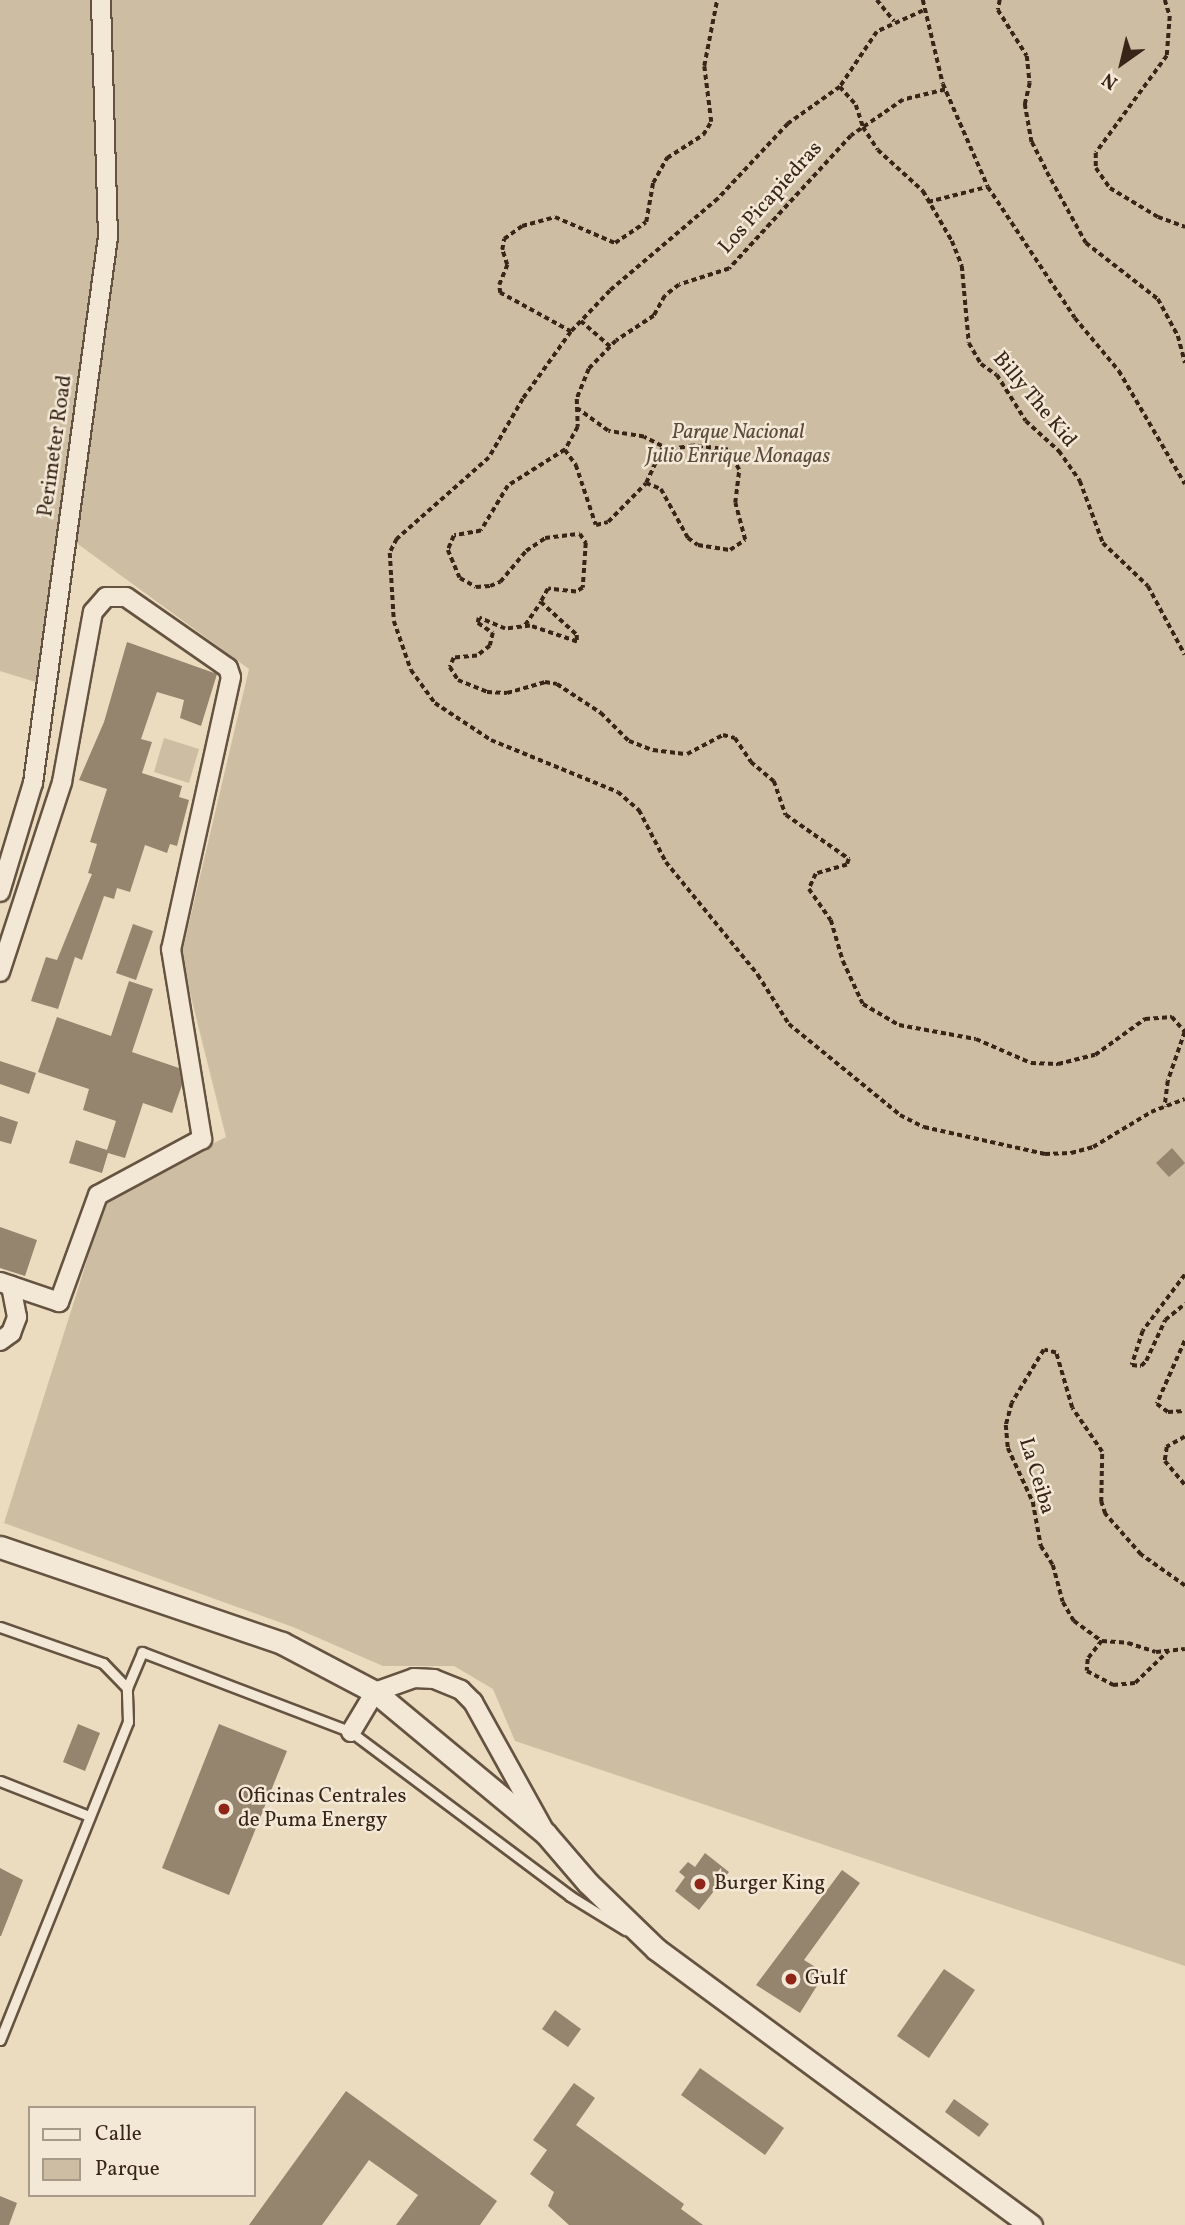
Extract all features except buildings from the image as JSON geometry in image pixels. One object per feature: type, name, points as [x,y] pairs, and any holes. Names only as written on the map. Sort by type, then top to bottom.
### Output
[{"type":"street","name":"Perimeter Road","points":[[0,892],[33,783],[108,237],[101,0]]},
{"type":"street","points":[[0,972],[62,782],[93,612],[106,597],[126,597],[228,668],[231,677],[171,949],[202,1139],[98,1195],[59,1302],[6,1284]]},
{"type":"street","points":[[0,1341],[11,1333],[17,1317],[6,1284]]},
{"type":"street","points":[[0,1546],[282,1643],[375,1692],[545,1833],[588,1883],[656,1949],[1031,2225]]},
{"type":"street","points":[[351,1732],[375,1692],[414,1678],[434,1679],[461,1690],[473,1702],[545,1833]]},
{"type":"lane","points":[[0,1627],[103,1663],[127,1688]]},
{"type":"lane","points":[[0,2040],[128,1722],[127,1688],[142,1652],[351,1732],[570,1896],[656,1949]]},
{"type":"lane","points":[[0,1781],[89,1816]]},
{"type":"path","points":[[571,332],[500,293],[499,285],[508,265],[502,250],[504,239],[522,226],[555,217],[615,243],[646,222],[653,183],[667,158],[703,135],[711,122],[704,66],[718,0]]},
{"type":"path","points":[[877,0],[894,21]]},
{"type":"path","points":[[923,0],[923,11],[945,90],[988,187],[1075,318],[1119,371],[1185,484]]},
{"type":"path","points":[[1000,0],[998,10],[1027,56],[1030,83],[1025,104],[1032,142],[1046,172],[1086,243],[1158,299],[1178,336],[1185,363]]},
{"type":"path","points":[[1166,0],[1170,16],[1167,56],[1096,153],[1096,168],[1110,188],[1158,218],[1185,227]]},
{"type":"path","points":[[923,11],[894,21],[877,32],[840,87],[789,124],[718,199],[675,232],[571,332],[523,400],[489,458],[404,528],[390,553],[394,621],[418,683],[461,723],[533,759],[618,792],[639,810],[666,862],[758,975],[789,1024],[900,1115],[925,1127],[1045,1154],[1093,1147],[1165,1107],[1185,1099]]},
{"type":"path","name":"Billy The Kid","points":[[840,87],[856,105],[863,127],[878,150],[913,179],[962,266],[969,343],[981,364],[997,375],[1017,401],[1026,421],[1059,451],[1080,481],[1103,543],[1148,586],[1185,655]]},
{"type":"path","name":"Los Picapiedras","points":[[565,450],[578,427],[577,408],[581,384],[611,347],[654,316],[678,285],[729,269],[833,153],[863,127],[903,100],[945,90]]},
{"type":"path","points":[[928,202],[988,187]]},
{"type":"path","points":[[581,321],[611,347]]},
{"type":"path","points":[[577,408],[608,431],[644,437],[662,448],[723,448],[733,454],[739,470],[735,503],[745,540],[730,550],[698,545],[688,538],[661,489],[646,483]]},
{"type":"path","points":[[525,625],[548,589],[576,592],[583,588],[586,543],[580,534],[545,538],[526,551],[500,582],[476,587],[460,578],[448,550],[454,536],[481,531],[508,486],[565,450],[576,465],[596,525],[608,522],[646,483],[662,448]]},
{"type":"path","points":[[541,602],[577,635],[577,642],[525,625],[510,629],[478,618],[493,633],[490,646],[478,656],[454,658],[452,671],[466,685],[487,692],[507,693],[545,682],[558,684],[601,713],[629,741],[653,750],[687,754],[723,735],[735,738],[751,762],[774,781],[786,815],[823,845],[847,856],[847,865],[816,874],[809,889],[831,920],[843,961],[863,1004],[899,1025],[976,1039],[1031,1063],[1058,1064],[1095,1055],[1145,1019],[1172,1017],[1185,1032],[1165,1092],[1165,1107]]},
{"type":"path","points":[[1185,1275],[1139,1338],[1132,1364],[1141,1366],[1165,1320],[1185,1304]]},
{"type":"path","points":[[1185,1341],[1157,1404],[1168,1412],[1185,1411]]},
{"type":"path","name":"La Ceiba","points":[[1185,1586],[1141,1555],[1105,1514],[1101,1503],[1102,1452],[1077,1418],[1056,1353],[1044,1350],[1012,1403],[1006,1425],[1008,1448],[1032,1502],[1041,1546],[1053,1564],[1063,1602],[1074,1621],[1102,1641],[1167,1653],[1185,1649]]},
{"type":"path","points":[[1185,1437],[1167,1447],[1165,1461],[1185,1485]]},
{"type":"path","points":[[1102,1641],[1088,1659],[1087,1671],[1113,1685],[1135,1684],[1167,1653]]},
{"type":"green space","name":"Parque Nacional Julio Enrique Monagas","points":[[0,0],[1185,0],[1185,1966],[515,1741],[493,1689],[454,1666],[383,1666],[293,1627],[4,1523],[107,1197],[226,1137],[181,957],[249,669],[71,539],[42,684],[0,671]]},
{"type":"green space","points":[[164,738],[199,749],[189,783],[154,772]]},
{"type":"place","name":"Oficinas Centrales de Puma Energy","points":[[224,1809]]},
{"type":"place","name":"Burger King","points":[[700,1884]]},
{"type":"place","name":"Gulf","points":[[791,1979]]}]
